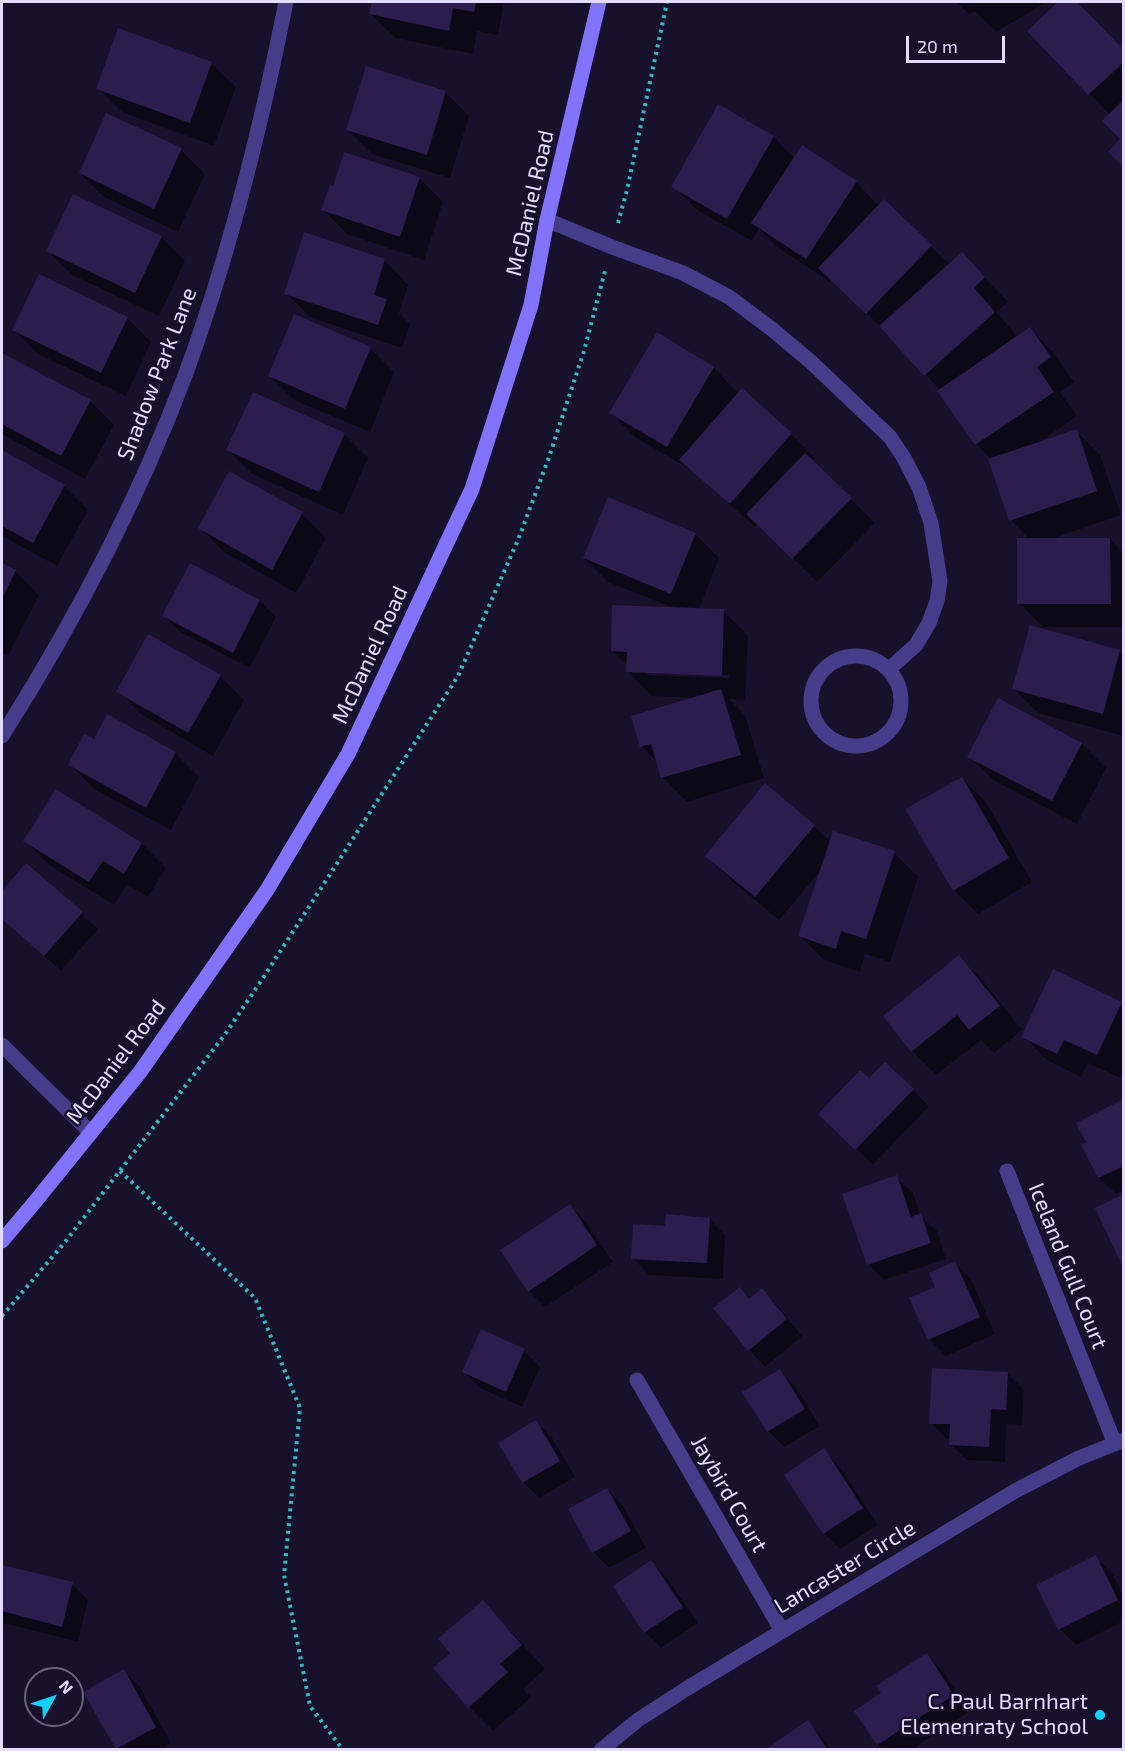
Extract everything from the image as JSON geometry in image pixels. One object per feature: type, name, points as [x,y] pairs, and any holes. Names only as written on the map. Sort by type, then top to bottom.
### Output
[{"type":"main road","name":"McDaniel Road","points":[[2,1241],[140,1072],[267,890],[348,754],[472,489],[531,305],[547,220],[599,2]]},
{"type":"street","name":"Shadow Park Lane","points":[[2,736],[89,589],[141,481],[186,372],[210,301],[242,192],[268,89],[286,2]]},
{"type":"street","points":[[547,220],[683,273],[729,297],[811,362],[890,437],[904,458],[922,496],[931,523],[939,581],[937,601],[925,631],[916,645],[889,669]]},
{"type":"street","points":[[851,656],[872,658],[889,669],[900,686],[902,706],[895,726],[888,733],[880,740],[861,747],[841,744],[824,733],[813,716],[811,696],[817,676],[832,662],[851,656]]},
{"type":"street","points":[[2,1045],[91,1133]]},
{"type":"street","name":"Iceland Gull Court","points":[[1007,1171],[1119,1442]]},
{"type":"street","name":"Jaybird Court","points":[[637,1380],[782,1631]]},
{"type":"street","name":"Lancaster Circle","points":[[601,1749],[638,1720],[686,1689],[1014,1491],[1079,1458],[1119,1442]]},
{"type":"path","points":[[120,1171],[255,1298],[300,1408],[284,1575],[310,1706],[343,1749]]},
{"type":"building","points":[[372,2],[476,2],[474,12],[453,8],[449,31],[369,14]]},
{"type":"building","points":[[1058,2],[1077,2],[1124,50],[1124,62],[1088,95],[1027,31]]},
{"type":"building","points":[[118,28],[212,62],[190,123],[96,89]]},
{"type":"building","points":[[366,66],[446,91],[427,155],[346,130]]},
{"type":"building","points":[[1124,99],[1124,168],[1108,152],[1120,139],[1102,121]]},
{"type":"building","points":[[718,104],[774,136],[727,219],[671,187]]},
{"type":"building","points":[[106,113],[182,148],[154,209],[79,173]]},
{"type":"building","points":[[802,145],[857,181],[806,259],[751,223]]},
{"type":"building","points":[[344,152],[420,177],[400,237],[321,210],[330,185],[333,186]]},
{"type":"building","points":[[73,194],[162,236],[135,293],[46,251]]},
{"type":"building","points":[[884,199],[932,245],[866,314],[818,268]]},
{"type":"building","points":[[304,232],[385,259],[374,295],[387,299],[378,325],[284,294]]},
{"type":"building","points":[[962,252],[985,277],[974,288],[995,312],[924,376],[879,326]]},
{"type":"building","points":[[39,274],[128,317],[101,373],[12,330]]},
{"type":"building","points":[[294,314],[371,347],[345,409],[268,376]]},
{"type":"building","points":[[1030,327],[1051,357],[1037,367],[1054,392],[975,445],[937,391]]},
{"type":"building","points":[[657,332],[714,367],[667,447],[609,413]]},
{"type":"building","points":[[2,353],[91,400],[61,456],[2,424]]},
{"type":"building","points":[[742,388],[792,433],[730,504],[679,460]]},
{"type":"building","points":[[253,392],[345,433],[319,492],[226,450]]},
{"type":"building","points":[[1077,429],[1097,491],[1009,521],[988,459]]},
{"type":"building","points":[[2,450],[65,485],[33,543],[2,526]]},
{"type":"building","points":[[805,453],[852,498],[792,559],[746,514]]},
{"type":"building","points":[[229,471],[303,512],[272,570],[198,528]]},
{"type":"building","points":[[608,497],[696,533],[671,594],[583,558]]},
{"type":"building","points":[[1017,538],[1110,538],[1111,604],[1017,604]]},
{"type":"building","points":[[2,563],[16,570],[2,599]]},
{"type":"building","points":[[190,563],[260,600],[233,653],[162,616]]},
{"type":"building","points":[[612,605],[724,609],[722,676],[626,672],[627,652],[611,651]]},
{"type":"building","points":[[1030,625],[1120,650],[1103,714],[1012,689]]},
{"type":"building","points":[[148,634],[221,675],[188,733],[116,692]]},
{"type":"building","points":[[721,689],[741,755],[661,778],[651,744],[640,747],[631,716]]},
{"type":"building","points":[[998,698],[1082,743],[1052,801],[967,757]]},
{"type":"building","points":[[107,714],[176,752],[146,808],[68,765],[84,734],[94,739]]},
{"type":"building","points":[[962,777],[1009,858],[953,891],[905,809]]},
{"type":"building","points":[[765,783],[815,825],[755,897],[705,856]]},
{"type":"building","points":[[56,789],[142,843],[124,874],[103,861],[89,882],[23,841]]},
{"type":"building","points":[[833,831],[895,851],[866,939],[841,931],[836,949],[798,936]]},
{"type":"building","points":[[26,863],[83,912],[44,956],[2,919],[2,891]]},
{"type":"building","points":[[959,955],[1000,1006],[969,1030],[957,1015],[911,1052],[883,1016]]},
{"type":"building","points":[[1053,969],[1122,1002],[1097,1055],[1064,1040],[1057,1054],[1021,1037]]},
{"type":"building","points":[[885,1062],[914,1089],[855,1150],[818,1114],[860,1070],[869,1078]]},
{"type":"building","points":[[1124,1099],[1124,1166],[1098,1178],[1081,1145],[1086,1142],[1076,1123]]},
{"type":"building","points":[[897,1175],[911,1217],[921,1213],[931,1243],[867,1265],[842,1194]]},
{"type":"building","points":[[1124,1194],[1124,1262],[1121,1263],[1095,1208]]},
{"type":"building","points":[[570,1204],[597,1245],[528,1292],[500,1250]]},
{"type":"building","points":[[666,1214],[710,1218],[707,1263],[631,1259],[633,1224],[665,1226]]},
{"type":"building","points":[[955,1261],[980,1317],[928,1340],[909,1298],[935,1287],[929,1273]]},
{"type":"building","points":[[740,1287],[749,1299],[762,1288],[787,1319],[748,1351],[713,1308]]},
{"type":"building","points":[[481,1329],[525,1349],[506,1392],[462,1372]]},
{"type":"building","points":[[932,1368],[1008,1372],[1006,1410],[991,1409],[989,1447],[949,1445],[950,1424],[929,1424]]},
{"type":"building","points":[[780,1369],[805,1409],[767,1432],[742,1392]]},
{"type":"building","points":[[536,1420],[560,1461],[522,1483],[498,1443]]},
{"type":"building","points":[[824,1448],[863,1508],[823,1534],[784,1475]]},
{"type":"building","points":[[607,1488],[631,1531],[592,1553],[568,1509]]},
{"type":"building","points":[[1096,1555],[1118,1600],[1058,1630],[1036,1585]]},
{"type":"building","points":[[651,1560],[683,1607],[644,1633],[613,1586]]},
{"type":"building","points":[[2,1565],[73,1582],[62,1627],[2,1611]]},
{"type":"building","points":[[483,1600],[522,1645],[500,1664],[508,1672],[468,1708],[433,1668],[450,1653],[438,1639]]},
{"type":"building","points":[[927,1653],[954,1695],[877,1745],[854,1711],[881,1693],[876,1686]]},
{"type":"building","points":[[124,1669],[156,1727],[116,1749],[84,1691]]},
{"type":"building","points":[[808,1720],[828,1750],[765,1750]]},
{"type":"place","name":"C. Paul Barnhart Elemenraty School","points":[[1100,1715]]}]
